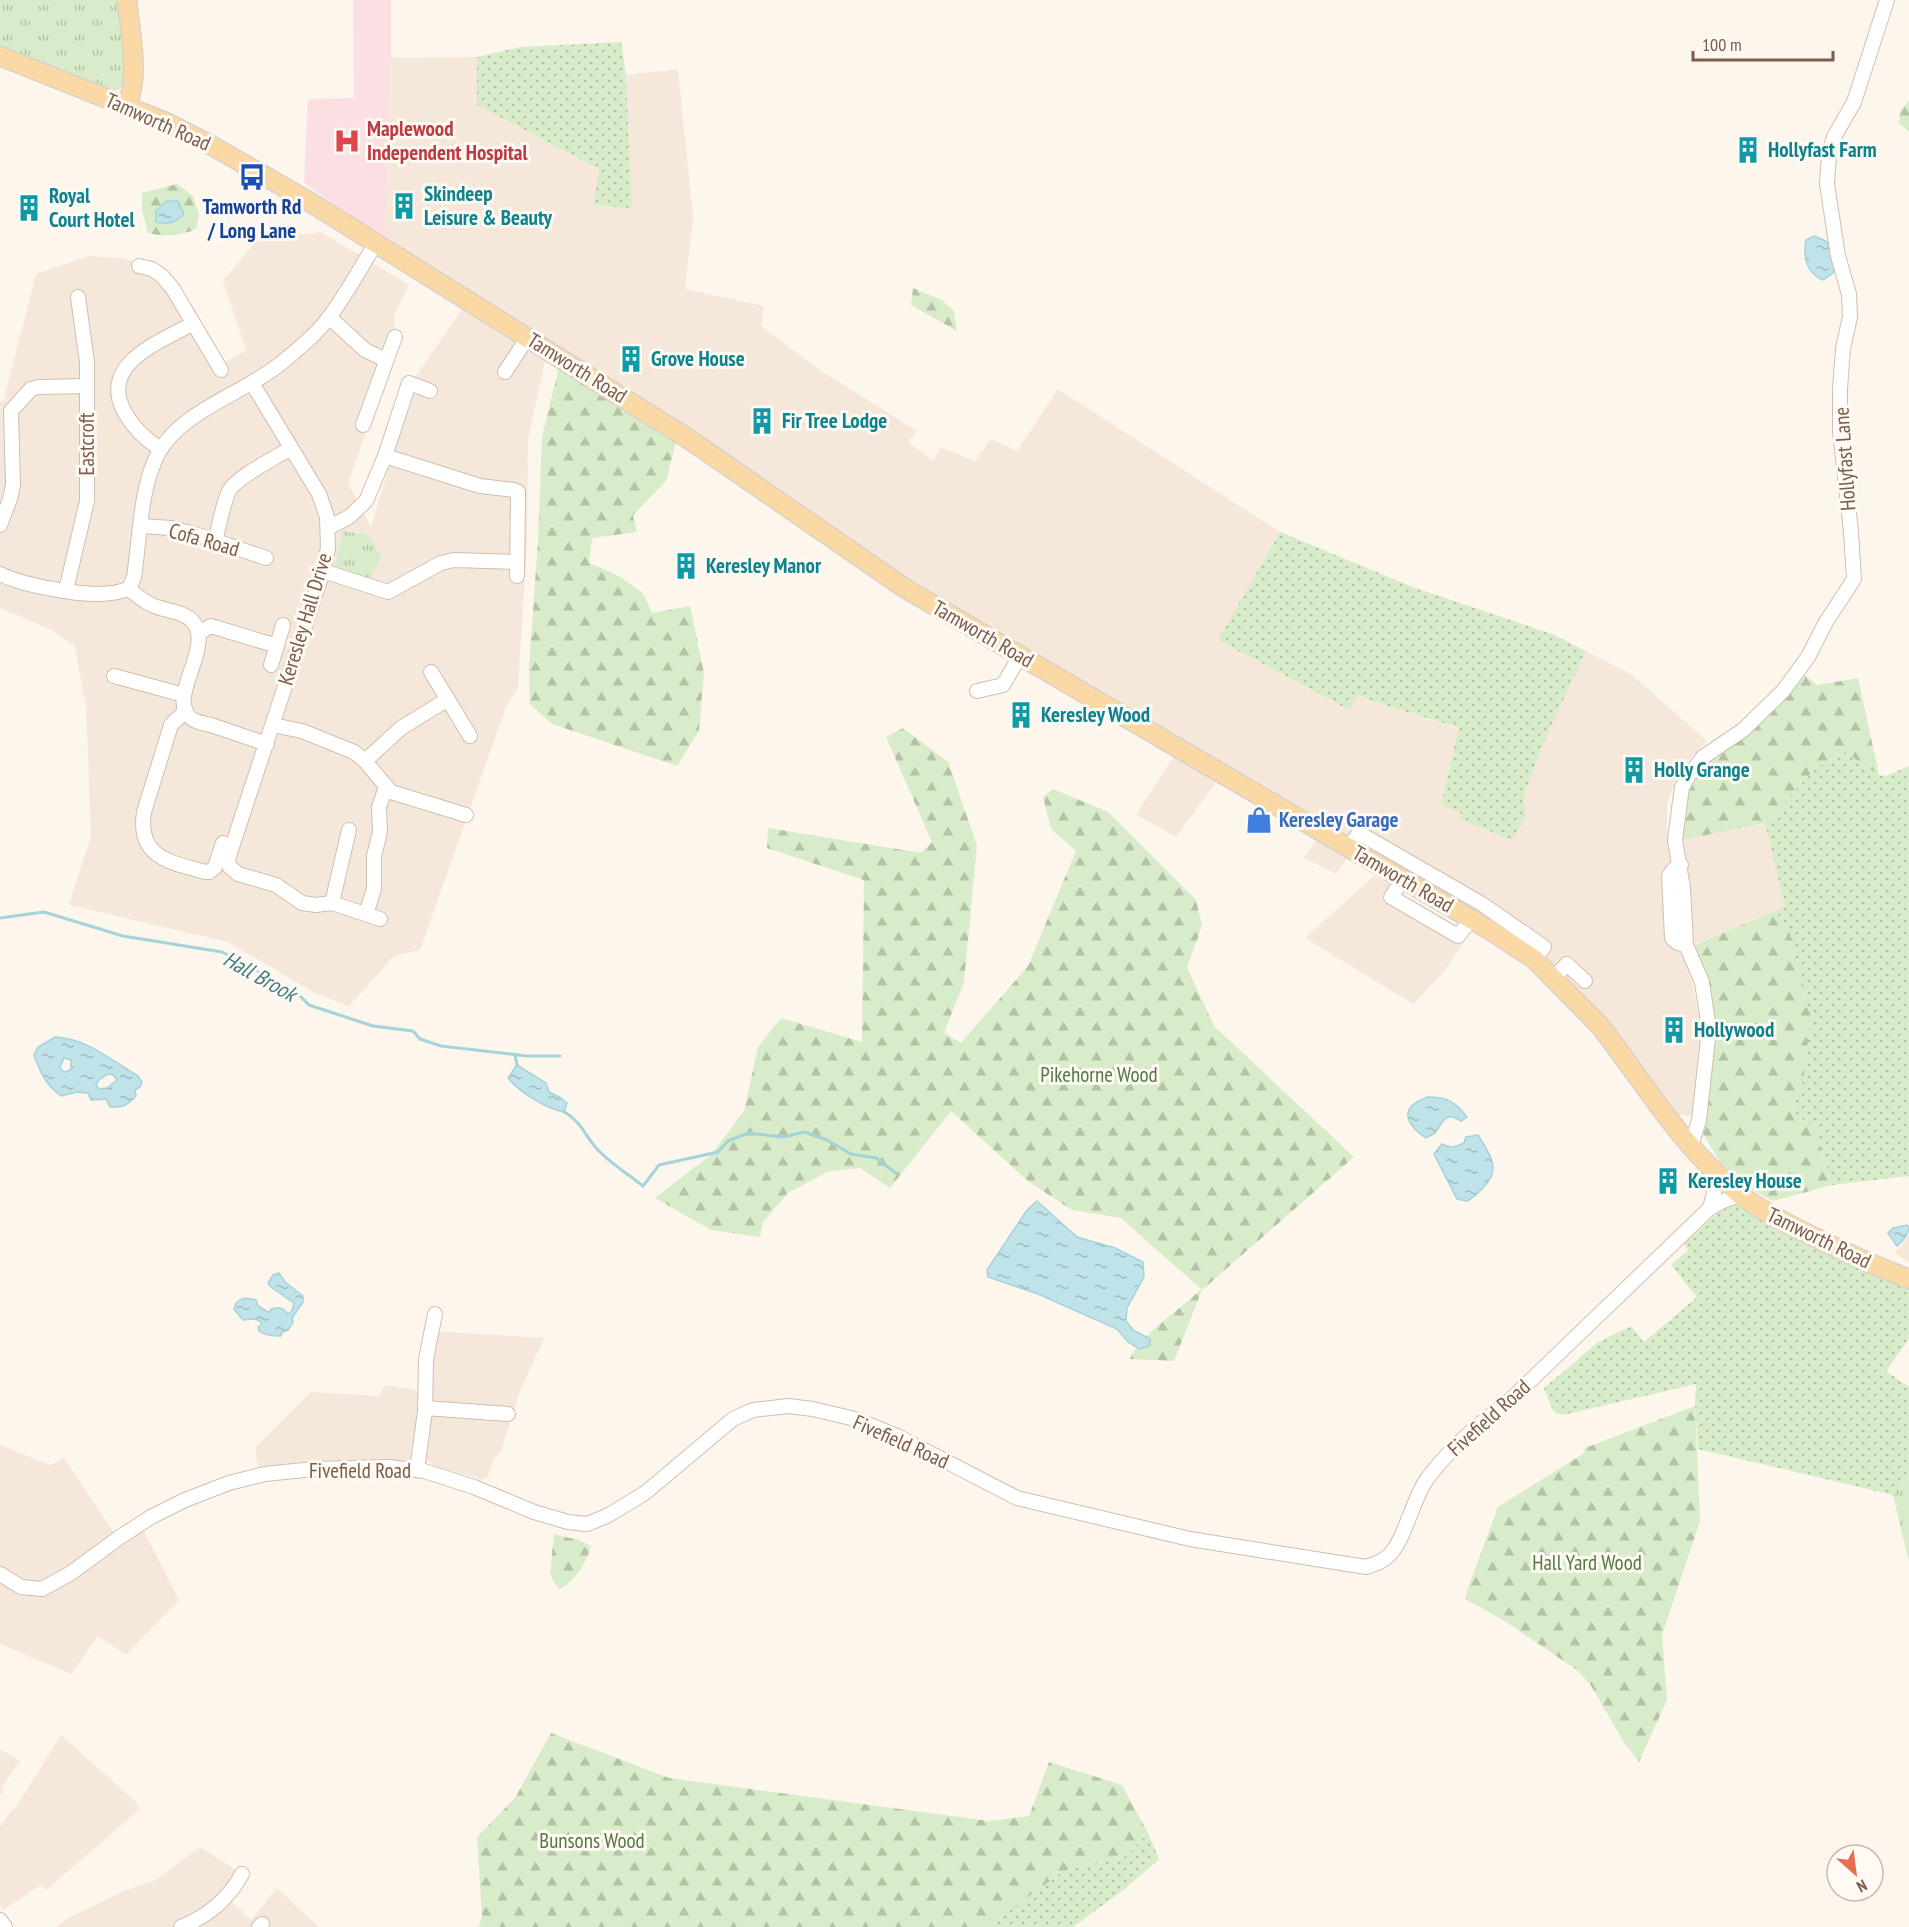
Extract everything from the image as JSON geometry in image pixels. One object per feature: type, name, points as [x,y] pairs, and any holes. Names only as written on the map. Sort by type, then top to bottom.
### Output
[{"type":"main road","points":[[127,0],[134,72],[133,90],[127,106]]},
{"type":"main road","name":"Tamworth Road","points":[[0,56],[168,123],[310,202],[687,438],[906,589],[1472,919],[1534,959],[1554,978],[1601,1027],[1691,1147],[1740,1195],[1758,1208],[1850,1256],[1909,1279]]},
{"type":"street","name":"Hollyfast Lane","points":[[1691,1147],[1699,1120],[1709,1029],[1702,982],[1686,945],[1681,865],[1675,840],[1682,787],[1703,757],[1743,730],[1783,691],[1808,657],[1826,622],[1854,579],[1840,431],[1840,389],[1843,348],[1850,317],[1849,294],[1838,256],[1827,184],[1829,153],[1834,137],[1854,102],[1887,0]]},
{"type":"street","points":[[129,589],[134,577],[146,489],[160,449],[188,421],[278,366],[329,317],[376,243]]},
{"type":"street","points":[[139,266],[152,269],[162,276],[173,289],[221,370]]},
{"type":"street","name":"Eastcroft","points":[[66,590],[87,501],[87,362],[78,297]]},
{"type":"street","points":[[329,317],[365,350],[386,360]]},
{"type":"street","points":[[160,449],[133,427],[119,400],[118,382],[123,370],[133,359],[192,324]]},
{"type":"street","points":[[363,426],[395,337]]},
{"type":"street","points":[[505,372],[528,337]]},
{"type":"street","name":"Keresley Hall Drive","points":[[252,383],[319,494],[327,517],[328,548],[323,571],[228,859],[229,866],[238,874],[276,885],[302,903],[316,905],[332,903]]},
{"type":"street","points":[[328,528],[349,517],[366,501],[385,456],[409,383],[430,391]]},
{"type":"street","points":[[0,525],[10,499],[12,485],[5,430],[11,411],[31,389],[87,386]]},
{"type":"street","points":[[215,541],[227,496],[232,487],[240,479],[291,448]]},
{"type":"street","points":[[323,571],[388,592],[441,563],[454,560],[517,569],[519,497],[514,490],[480,486],[385,456]]},
{"type":"street","name":"Cofa Road","points":[[141,526],[171,528],[266,558]]},
{"type":"street","points":[[0,574],[28,584],[91,594],[129,589]]},
{"type":"street","points":[[129,589],[152,605],[188,617],[199,633],[199,644],[183,704],[192,719],[267,744]]},
{"type":"street","points":[[271,665],[284,625]]},
{"type":"street","points":[[199,633],[211,626],[277,646]]},
{"type":"street","points":[[977,692],[1003,685],[1020,656]]},
{"type":"street","points":[[431,672],[470,736]]},
{"type":"street","points":[[114,676],[184,694]]},
{"type":"street","points":[[365,761],[402,728],[448,699]]},
{"type":"street","points":[[186,710],[171,725],[144,812],[142,825],[144,837],[156,855],[205,872],[215,867],[223,843]]},
{"type":"street","points":[[273,725],[302,731],[354,752],[365,761],[386,787],[399,795],[466,815]]},
{"type":"street","points":[[349,830],[332,903],[373,916],[374,856],[380,832],[379,807],[386,787]]},
{"type":"street","points":[[1349,847],[1359,833],[1482,904],[1544,947],[1534,959]]},
{"type":"street","points":[[1554,978],[1564,961],[1585,981]]},
{"type":"street","points":[[1671,1121],[1699,1120]]},
{"type":"street","points":[[1710,1208],[1714,1193],[1712,1170]]},
{"type":"street","name":"Fivefield Road","points":[[0,1574],[21,1587],[42,1589],[71,1573],[151,1517],[185,1500],[238,1480],[264,1474],[314,1469],[388,1467],[417,1470],[474,1486],[534,1512],[568,1522],[587,1524],[608,1516],[645,1494],[733,1419],[753,1410],[788,1406],[813,1409],[866,1423],[897,1436],[1017,1498],[1190,1539],[1366,1567],[1389,1556],[1426,1482],[1453,1447],[1479,1423],[1504,1406],[1710,1208],[1740,1195]]},
{"type":"street","points":[[417,1470],[425,1408],[426,1359],[435,1314]]},
{"type":"street","points":[[425,1408],[508,1414]]},
{"type":"street","points":[[181,1927],[221,1904],[242,1874]]},
{"type":"street","points":[[0,1920],[4,1927]]},
{"type":"shaded area","name":"Maplewood Independent Hospital","points":[[353,0],[391,0],[385,236],[348,214],[304,183],[308,99],[354,98]]},
{"type":"shaded area","points":[[477,57],[477,105],[599,169],[631,208],[626,75],[678,69],[693,217],[685,289],[764,306],[761,326],[820,370],[917,431],[908,442],[934,461],[940,447],[975,461],[991,439],[1017,451],[1058,389],[1280,532],[1218,640],[1348,710],[1357,694],[1459,729],[1441,803],[1462,814],[1460,819],[1523,798],[1546,737],[1586,651],[1632,675],[1707,741],[1689,759],[1676,779],[1667,804],[1667,828],[1670,842],[1765,823],[1785,907],[1681,950],[1693,986],[1702,1034],[1694,1115],[1674,1115],[1539,957],[1545,945],[1363,834],[1336,874],[1304,858],[1325,828],[1226,768],[1176,837],[1136,815],[1182,744],[884,568],[385,236],[391,58]]},
{"type":"shaded area","points":[[321,232],[409,285],[394,316],[397,344],[348,483],[371,527],[416,376],[462,309],[545,362],[528,439],[527,545],[518,688],[507,704],[420,950],[394,956],[349,1006],[315,993],[228,942],[69,905],[91,836],[86,706],[74,643],[72,645],[52,630],[0,608],[0,402],[4,400],[36,274],[89,256],[119,258],[144,263],[164,272],[219,366],[246,350],[223,281],[257,240]]},
{"type":"shaded area","points":[[1374,876],[1392,885],[1384,897],[1464,942],[1442,974],[1413,1004],[1305,938]]},
{"type":"shaded area","points":[[1909,1234],[1909,1262],[1896,1254],[1896,1250],[1901,1247]]},
{"type":"shaded area","points":[[433,1331],[544,1338],[520,1391],[501,1451],[494,1458],[488,1476],[483,1480],[434,1466],[430,1462],[411,1459],[406,1464],[308,1463],[258,1467],[255,1448],[311,1392],[380,1396],[384,1385],[425,1392]]},
{"type":"shaded area","points":[[0,1445],[50,1465],[64,1458],[121,1543],[143,1529],[179,1600],[126,1655],[98,1636],[71,1674],[0,1644]]},
{"type":"shaded area","points":[[61,1735],[134,1800],[140,1809],[46,1890],[41,1885],[3,1910],[0,1904],[0,1826],[22,1798]]},
{"type":"shaded area","points":[[0,1749],[21,1762],[3,1786],[0,1795]]},
{"type":"shaded area","points":[[200,1847],[242,1874],[227,1897],[251,1920],[277,1888],[319,1927],[56,1927],[70,1917],[124,1891],[154,1881]]},
{"type":"green space","points":[[0,0],[122,0],[127,79],[119,90],[107,90],[0,46]]},
{"type":"green space","points":[[621,42],[626,75],[632,208],[594,205],[599,169],[477,105],[477,57],[520,47]]},
{"type":"green space","points":[[1909,101],[1909,132],[1899,123],[1900,111]]},
{"type":"green space","points":[[177,184],[193,196],[199,215],[196,229],[172,235],[148,233],[142,209],[142,193]]},
{"type":"green space","points":[[913,288],[942,300],[954,311],[957,331],[911,305]]},
{"type":"green space","points":[[559,367],[676,442],[666,481],[633,515],[637,532],[592,538],[589,563],[617,575],[643,593],[652,613],[690,606],[704,673],[699,731],[677,766],[552,724],[530,704],[529,668],[538,541],[542,437]]},
{"type":"green space","points":[[341,531],[368,535],[381,557],[370,579],[334,566],[341,542]]},
{"type":"green space","points":[[1280,532],[1413,587],[1552,634],[1586,651],[1546,737],[1523,798],[1526,815],[1512,840],[1460,819],[1462,814],[1441,804],[1459,728],[1358,695],[1349,710],[1218,640]]},
{"type":"green space","points":[[1801,672],[1817,685],[1858,678],[1879,775],[1845,752],[1817,767],[1765,823],[1682,840],[1681,827],[1685,799],[1703,766],[1739,740]]},
{"type":"green space","name":"Pikehorne Wood","points":[[903,728],[948,762],[977,845],[964,982],[944,1033],[961,1043],[1028,966],[1076,851],[1051,829],[1043,797],[1053,789],[1108,812],[1196,900],[1202,926],[1187,967],[1214,1026],[1354,1157],[1202,1290],[1174,1361],[1130,1359],[1152,1331],[1201,1289],[1121,1218],[1072,1210],[1029,1182],[951,1111],[890,1188],[860,1168],[829,1171],[788,1193],[763,1222],[760,1237],[711,1230],[655,1198],[712,1154],[744,1111],[758,1047],[781,1018],[862,1042],[864,880],[767,848],[768,828],[921,853],[932,842],[886,737]]},
{"type":"green space","points":[[1845,752],[1879,775],[1886,776],[1909,766],[1909,1176],[1832,1185],[1816,1130],[1792,1111],[1803,1080],[1788,927],[1775,911],[1785,907],[1765,823],[1817,767]]},
{"type":"green space","points":[[1775,911],[1788,927],[1811,1017],[1803,1080],[1792,1111],[1816,1130],[1832,1185],[1773,1201],[1739,1183],[1720,1162],[1701,1130],[1716,1032],[1711,1002],[1692,946]]},
{"type":"green space","points":[[1736,1205],[1849,1263],[1909,1289],[1909,1339],[1886,1371],[1909,1387],[1909,1475],[1893,1495],[1698,1449],[1696,1384],[1563,1415],[1553,1411],[1544,1388],[1597,1343],[1631,1326],[1644,1342],[1697,1297],[1671,1265],[1688,1250],[1684,1244],[1723,1208]]},
{"type":"green space","name":"Hall Yard Wood","points":[[1695,1406],[1700,1521],[1662,1635],[1667,1700],[1639,1762],[1622,1739],[1590,1684],[1577,1670],[1503,1620],[1465,1599],[1498,1507],[1583,1454],[1585,1448]]},
{"type":"green space","points":[[1909,1475],[1909,1562],[1893,1495]]},
{"type":"green space","points":[[554,1534],[579,1540],[591,1546],[579,1571],[570,1582],[559,1589],[550,1574]]},
{"type":"green space","name":"Bunsons Wood","points":[[551,1733],[669,1778],[989,1821],[1029,1816],[1049,1762],[1122,1785],[1148,1833],[1126,1856],[1063,1871],[996,1921],[994,1927],[479,1927],[482,1915],[477,1837],[515,1798]]},
{"type":"green space","points":[[1148,1833],[1159,1859],[1126,1888],[1073,1927],[994,1927],[996,1921],[1063,1871],[1126,1856]]},
{"type":"water","points":[[167,201],[178,201],[184,214],[171,222],[156,222],[156,211]]},
{"type":"water","points":[[1814,236],[1826,242],[1833,250],[1835,260],[1833,273],[1823,280],[1809,269],[1807,263],[1806,240]]},
{"type":"water","points":[[55,1037],[78,1042],[108,1057],[138,1076],[142,1082],[135,1090],[136,1096],[125,1105],[118,1107],[110,1107],[106,1099],[91,1100],[88,1093],[77,1092],[61,1096],[47,1083],[41,1073],[34,1055],[38,1047]],"holes":[[[64,1058],[71,1060],[71,1069],[66,1072],[60,1067]],[[108,1074],[113,1075],[117,1080],[107,1088],[99,1089],[96,1085]]]},
{"type":"water","points":[[517,1065],[546,1083],[549,1092],[567,1103],[564,1112],[542,1104],[508,1078]]},
{"type":"water","points":[[1428,1097],[1450,1101],[1467,1117],[1461,1121],[1447,1117],[1435,1133],[1426,1138],[1413,1127],[1408,1116],[1412,1106]]},
{"type":"water","points":[[1478,1135],[1490,1156],[1492,1175],[1471,1199],[1467,1201],[1457,1199],[1434,1154],[1442,1144],[1448,1147],[1456,1146],[1464,1143],[1466,1137]]},
{"type":"water","points":[[1037,1201],[1077,1237],[1115,1248],[1143,1262],[1144,1277],[1127,1308],[1126,1321],[1133,1330],[1150,1339],[1149,1346],[1140,1349],[1128,1342],[1117,1329],[1038,1294],[988,1277],[987,1270],[1027,1210]]},
{"type":"water","points":[[1907,1225],[1909,1227],[1907,1235],[1897,1246],[1888,1233],[1893,1228]]},
{"type":"water","points":[[279,1273],[285,1282],[303,1296],[303,1302],[292,1318],[293,1322],[288,1330],[282,1332],[281,1336],[272,1336],[259,1331],[258,1327],[262,1324],[260,1321],[243,1320],[234,1309],[239,1300],[248,1298],[256,1300],[258,1306],[268,1312],[279,1308],[288,1314],[292,1311],[294,1303],[268,1283],[273,1275]]},
{"type":"waterway","name":"Hall Brook","points":[[0,918],[44,912],[123,936],[222,952],[296,992],[309,1005],[373,1026],[413,1031],[420,1039],[441,1046],[527,1056],[560,1056]]},
{"type":"waterway","name":"Hall Brook","points":[[515,1055],[517,1065]]},
{"type":"waterway","name":"Hall Brook","points":[[563,1111],[579,1125],[603,1155],[643,1186],[659,1165],[718,1152],[728,1141],[748,1133],[783,1137],[804,1132],[827,1140],[851,1154],[876,1158],[897,1174]]},
{"type":"place","name":"Maplewood Independent Hospital","points":[[347,141]]},
{"type":"place","name":"Hollyfast Farm","points":[[1748,150]]},
{"type":"place","name":"Tamworth Rd / Long Lane","points":[[252,177]]},
{"type":"place","name":"Skindeep Leisure & Beauty","points":[[404,206]]},
{"type":"place","name":"Royal Court Hotel","points":[[29,208]]},
{"type":"place","name":"Grove House","points":[[631,359]]},
{"type":"place","name":"Fir Tree Lodge","points":[[762,421]]},
{"type":"place","name":"Keresley Manor","points":[[686,566]]},
{"type":"place","name":"Keresley Wood","points":[[1021,715]]},
{"type":"place","name":"Holly Grange","points":[[1634,770]]},
{"type":"place","name":"Keresley Garage","points":[[1259,820]]},
{"type":"place","name":"Hollywood","points":[[1674,1030]]},
{"type":"place","name":"Keresley House","points":[[1668,1181]]}]
